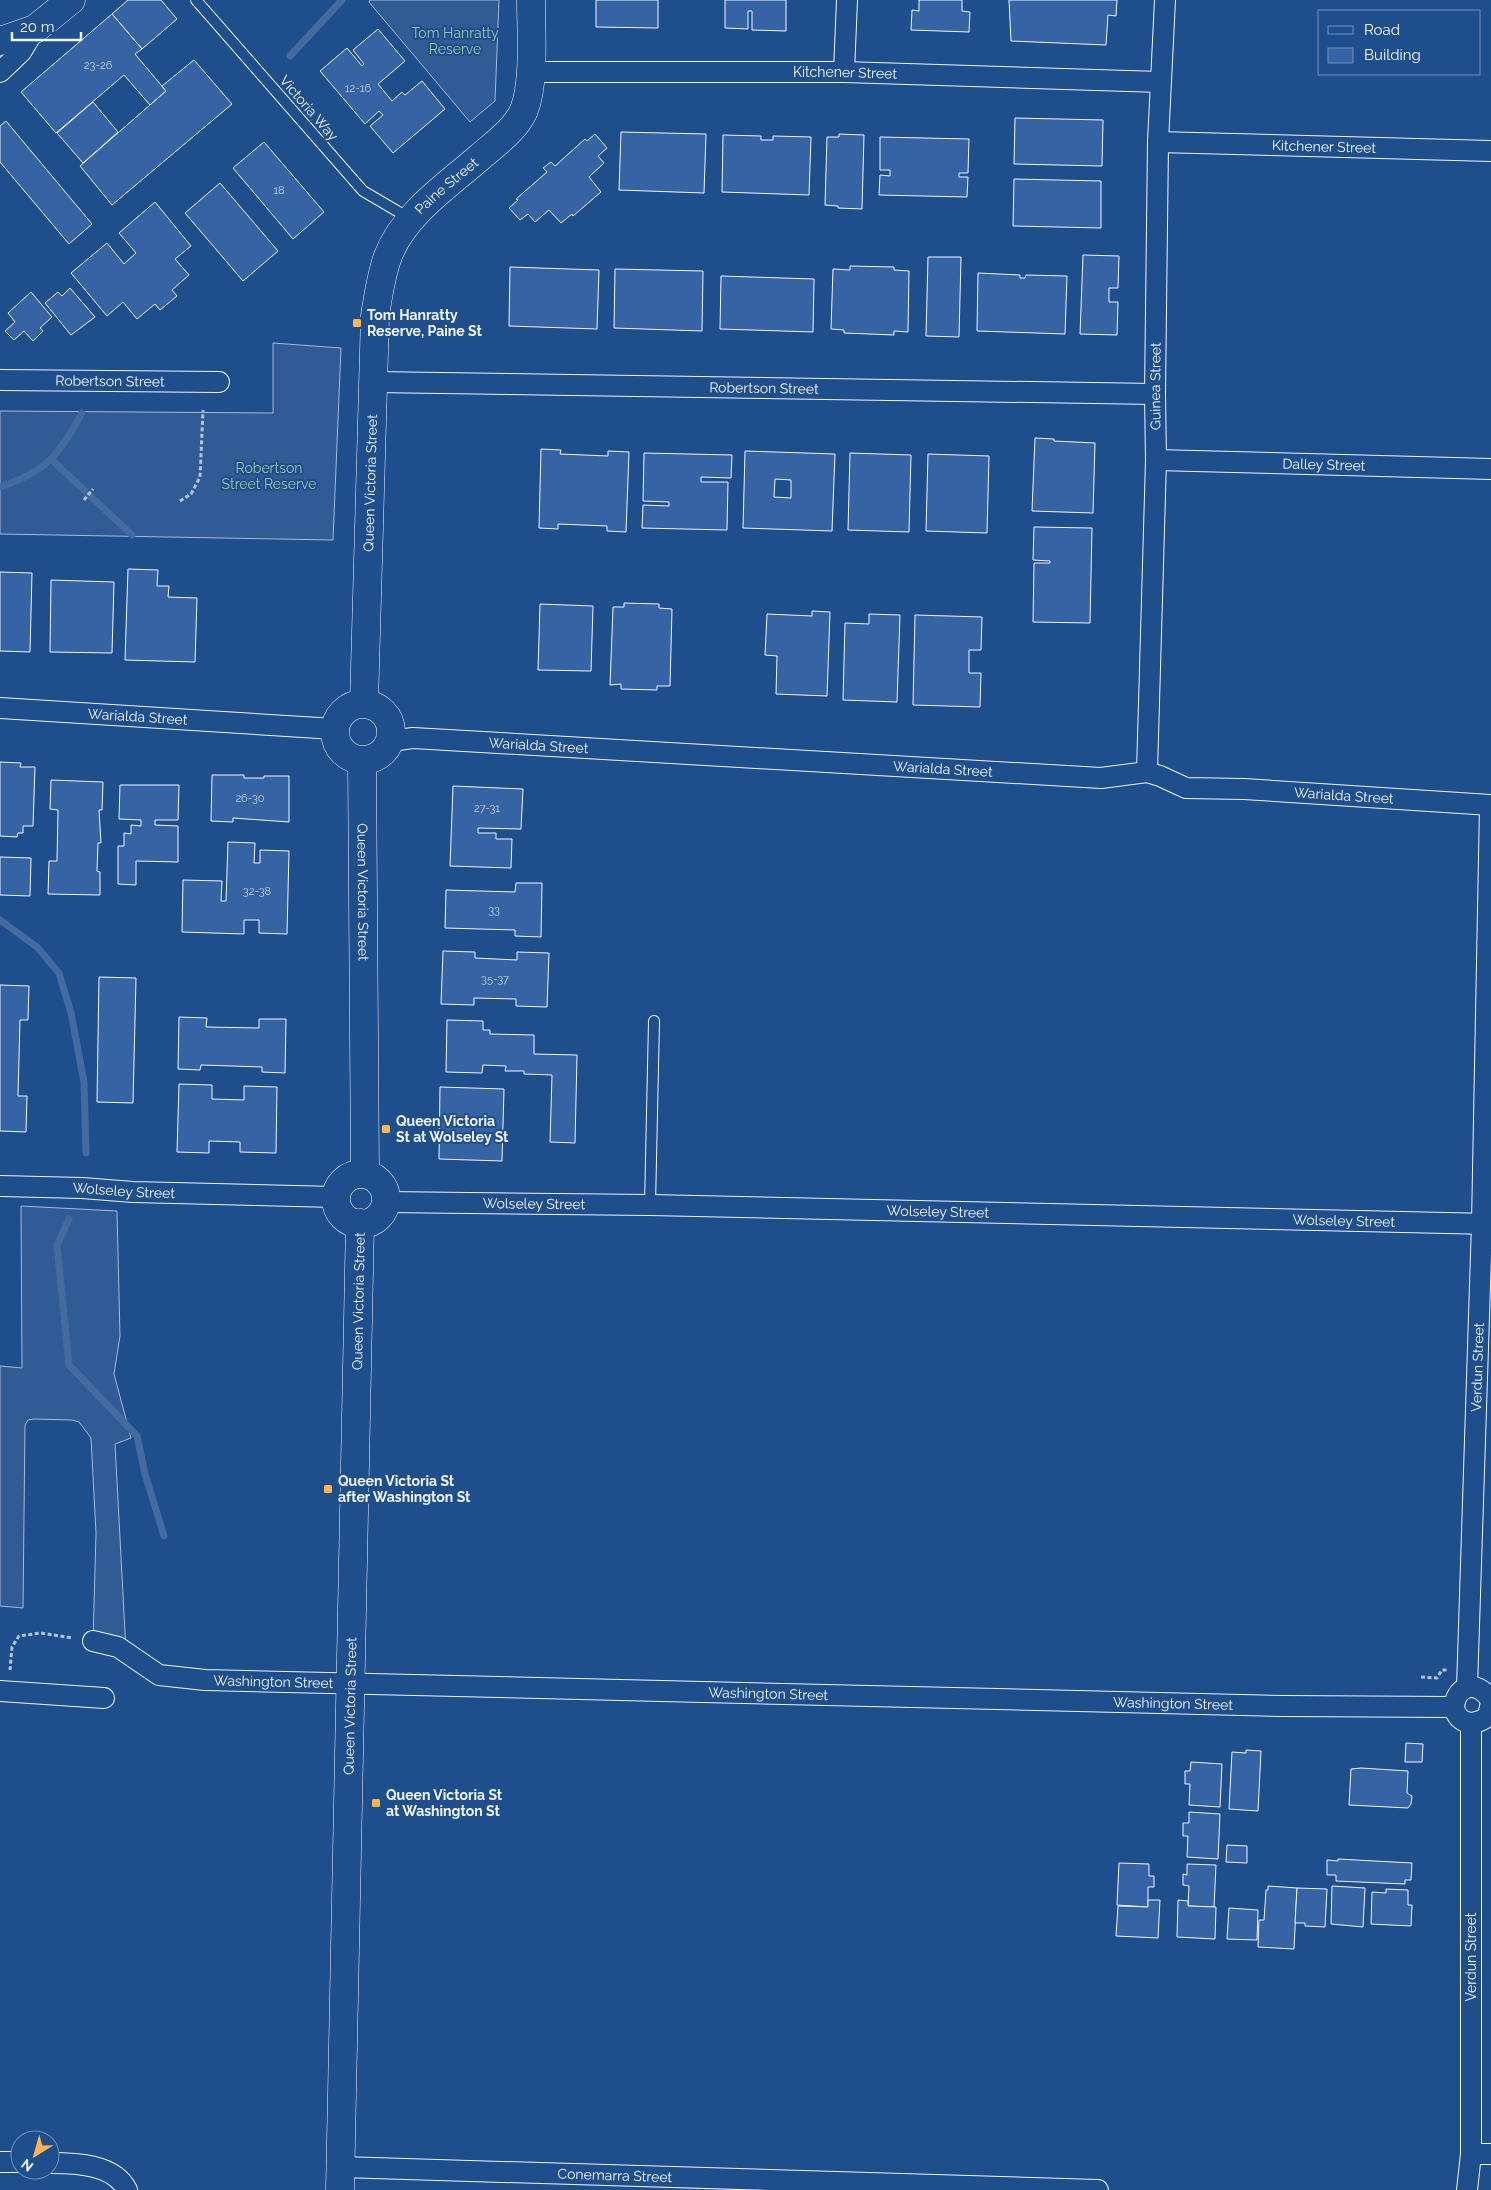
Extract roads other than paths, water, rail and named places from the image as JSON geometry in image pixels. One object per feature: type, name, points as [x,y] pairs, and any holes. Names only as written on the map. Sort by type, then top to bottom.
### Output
[{"type":"main road","points":[[0,41],[35,29],[70,0]]},
{"type":"main road","name":"Paine Street","points":[[373,382],[375,316],[380,287],[392,247],[412,219],[426,204],[496,144],[516,122],[523,110],[527,97],[530,72],[531,0]]},
{"type":"main road","name":"Queen Victoria Street","points":[[364,703],[373,382]]},
{"type":"main road","points":[[364,703],[373,705],[388,717],[392,734],[386,751],[379,756],[362,761],[344,754],[338,746],[335,729],[339,717],[345,710],[354,705],[364,703]]},
{"type":"main road","name":"Queen Victoria Street","points":[[362,761],[365,1174]]},
{"type":"main road","points":[[354,1174],[365,1174],[373,1177],[382,1186],[386,1202],[379,1216],[368,1222],[360,1223],[352,1222],[343,1215],[337,1205],[336,1196],[340,1186],[347,1178],[354,1174]]},
{"type":"main road","name":"Queen Victoria Street","points":[[340,2179],[360,1223]]},
{"type":"street","points":[[844,72],[847,0]]},
{"type":"street","name":"Guinea Street","points":[[1146,772],[1156,460],[1158,142],[1165,0]]},
{"type":"street","points":[[0,72],[21,52],[35,29]]},
{"type":"street","name":"Kitchener Street","points":[[530,72],[844,72],[1160,82]]},
{"type":"street","name":"Kitchener Street","points":[[1158,142],[1491,150]]},
{"type":"street","name":"Robertson Street","points":[[0,380],[219,382]]},
{"type":"street","name":"Robertson Street","points":[[373,382],[1155,394]]},
{"type":"street","name":"Dalley Street","points":[[1156,460],[1491,470]]},
{"type":"street","name":"Warialda Street","points":[[0,708],[335,729]]},
{"type":"street","name":"Warialda Street","points":[[390,741],[413,738],[1101,778],[1146,772],[1186,788],[1244,789],[1491,805]]},
{"type":"street","name":"Verdun Street","points":[[1467,1688],[1486,1224],[1491,805]]},
{"type":"street","name":"Wolseley Street","points":[[0,1186],[82,1188],[133,1192],[336,1196]]},
{"type":"street","name":"Wolseley Street","points":[[386,1202],[650,1205],[1486,1224]]},
{"type":"street","name":"Washington Street","points":[[93,1641],[118,1647],[163,1676],[205,1680],[1283,1706],[1454,1707]]},
{"type":"street","points":[[1476,1687],[1486,1692],[1491,1702],[1488,1716],[1480,1723],[1471,1724],[1460,1719],[1454,1707],[1458,1694],[1467,1688],[1476,1687]]},
{"type":"street","points":[[4,1692],[104,1698]]},
{"type":"street","name":"Verdun Street","points":[[1467,2190],[1481,2154],[1471,1724]]},
{"type":"street","points":[[60,2164],[83,2166],[110,2172],[118,2178],[127,2190]]},
{"type":"street","name":"Conemarra Street","points":[[340,2179],[1098,2190]]},
{"type":"lane","name":"Victoria Way","points":[[196,0],[363,191],[412,219]]},
{"type":"lane","points":[[650,1205],[654,1021]]},
{"type":"waterway","points":[[290,56],[342,0]]},
{"type":"waterway","points":[[0,487],[29,475],[50,460],[66,440],[82,413]]},
{"type":"waterway","points":[[52,460],[132,535]]},
{"type":"waterway","points":[[0,920],[37,947],[59,973],[71,1013],[84,1082],[86,1153]]},
{"type":"waterway","points":[[69,1219],[57,1245],[69,1365],[137,1436],[145,1474],[164,1536]]},
{"type":"place","name":"Tom Hanratty Reserve, Paine St","points":[[357,323]]},
{"type":"place","name":"Queen Victoria St at Wolseley St","points":[[386,1129]]},
{"type":"place","name":"Queen Victoria St after Washington St","points":[[328,1489]]},
{"type":"place","name":"Queen Victoria St at Washington St","points":[[376,1803]]},
{"type":"park label","name":"Tom Hanratty Reserve","points":[[455,42]]},
{"type":"park label","name":"Robertson Street Reserve","points":[[269,476]]}]
